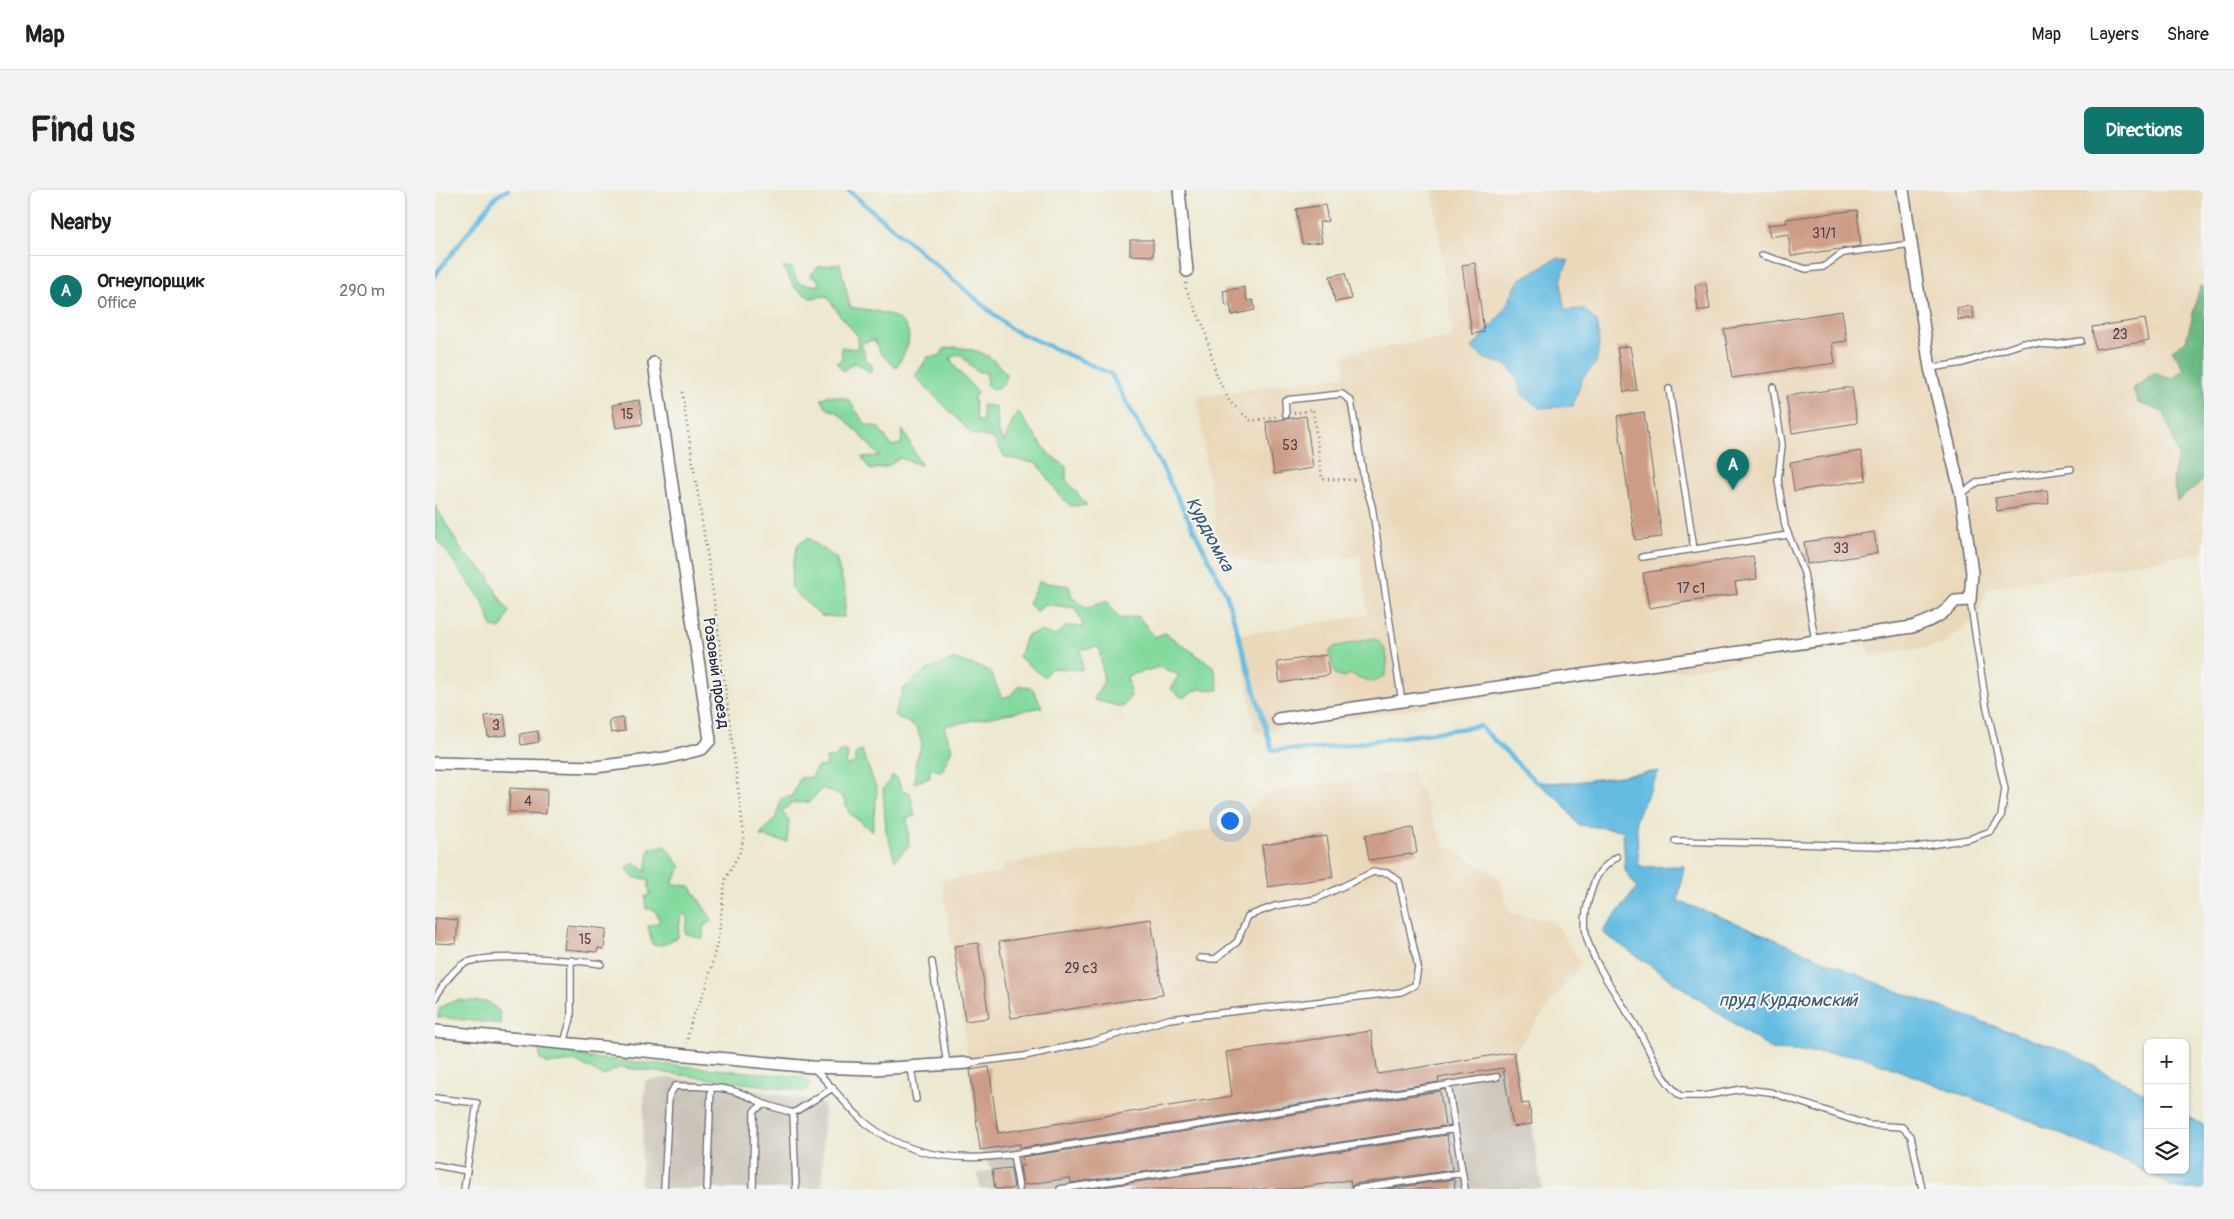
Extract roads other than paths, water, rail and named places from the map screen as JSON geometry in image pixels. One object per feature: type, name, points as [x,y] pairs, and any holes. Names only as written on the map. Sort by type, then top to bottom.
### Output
[{"type":"street","points":[[1179,190],[1187,271]]},
{"type":"street","points":[[1278,719],[1912,627],[1932,621],[1946,612],[1955,601],[1970,600],[1973,573],[1961,494],[1930,368],[1903,190]]},
{"type":"street","name":"Розовый проезд","points":[[435,763],[595,767],[666,758],[702,749],[710,740],[654,363]]},
{"type":"street","points":[[435,1030],[812,1067],[911,1068],[968,1063]]},
{"type":"lane","points":[[1761,255],[1806,269],[1823,268],[1843,254],[1911,244]]},
{"type":"lane","points":[[1930,368],[1963,362],[2024,343],[2054,345],[2081,341]]},
{"type":"lane","points":[[1773,387],[1782,445],[1778,480],[1788,536],[1804,573],[1815,641]]},
{"type":"lane","points":[[1669,389],[1694,549]]},
{"type":"lane","points":[[1286,415],[1285,400],[1342,394],[1348,396],[1351,400],[1364,480],[1372,506],[1402,702]]},
{"type":"lane","points":[[1961,494],[1978,482],[2071,469]]},
{"type":"lane","points":[[1642,557],[1788,536]]},
{"type":"lane","points":[[1675,841],[1917,847],[1969,840],[1991,831],[2001,818],[2005,789],[1986,704],[1970,600]]},
{"type":"lane","points":[[1617,856],[1601,868],[1594,882],[1586,906],[1586,934],[1596,959],[1637,1028],[1664,1081],[1680,1096],[1703,1096],[1742,1089],[1770,1092],[1868,1125],[1902,1127],[1911,1136],[1922,1189]]},
{"type":"lane","points":[[968,1063],[1024,1056],[1091,1042],[1169,1019],[1401,992],[1415,984],[1418,966],[1399,881],[1388,873],[1373,872],[1316,899],[1275,906],[1249,916],[1237,942],[1215,959],[1200,958]]},
{"type":"lane","points":[[435,998],[445,982],[465,964],[493,958],[571,960],[601,964]]},
{"type":"lane","points":[[564,1043],[571,1018],[571,960]]},
{"type":"lane","points":[[932,962],[947,1065]]},
{"type":"lane","points":[[812,1067],[866,1123],[888,1138],[909,1148],[933,1155],[962,1158],[985,1158],[1013,1154],[1497,1077]]},
{"type":"lane","points":[[911,1068],[916,1099]]},
{"type":"lane","points":[[1448,1085],[1465,1189]]},
{"type":"lane","points":[[664,1189],[669,1096],[675,1086],[722,1087],[745,1093],[764,1104],[793,1114]]},
{"type":"lane","points":[[707,1189],[711,1086]]},
{"type":"lane","points":[[793,1114],[833,1088]]},
{"type":"lane","points":[[435,1098],[477,1103],[464,1189]]},
{"type":"lane","points":[[753,1189],[755,1111],[764,1104]]},
{"type":"lane","points":[[793,1114],[795,1189]]},
{"type":"lane","points":[[1060,1189],[1455,1130]]},
{"type":"lane","points":[[1013,1154],[1019,1189]]},
{"type":"lane","points":[[435,1165],[467,1171]]},
{"type":"lane","points":[[1355,1189],[1462,1173]]},
{"type":"water","points":[[1557,258],[1569,261],[1562,279],[1565,310],[1584,309],[1597,322],[1599,347],[1596,363],[1582,379],[1573,406],[1539,408],[1522,394],[1516,376],[1507,365],[1485,359],[1472,348],[1504,311],[1519,280]]},
{"type":"water","name":"пруд Курдюмский","points":[[1659,771],[1636,819],[1639,867],[1684,866],[1678,901],[1744,926],[1891,989],[2072,1054],[2144,1093],[2144,1171],[2130,1163],[2006,1111],[1858,1055],[1772,1050],[1602,932],[1637,888],[1625,870],[1623,830],[1578,825],[1561,801],[1536,782],[1567,783]]},
{"type":"water","name":"пруд Курдюмский","points":[[2189,1117],[2204,1125],[2204,1189],[2176,1189],[2149,1174],[2189,1174]]},
{"type":"waterway","name":"Курдюмка","points":[[435,275],[497,195],[508,190]]},
{"type":"waterway","name":"Курдюмка","points":[[848,190],[1011,329],[1111,374],[1162,467],[1226,593],[1272,750],[1316,749],[1480,726],[1536,782],[1541,783]]},
{"type":"place","name":"Огнеупорщик","points":[[1733,490]]}]
